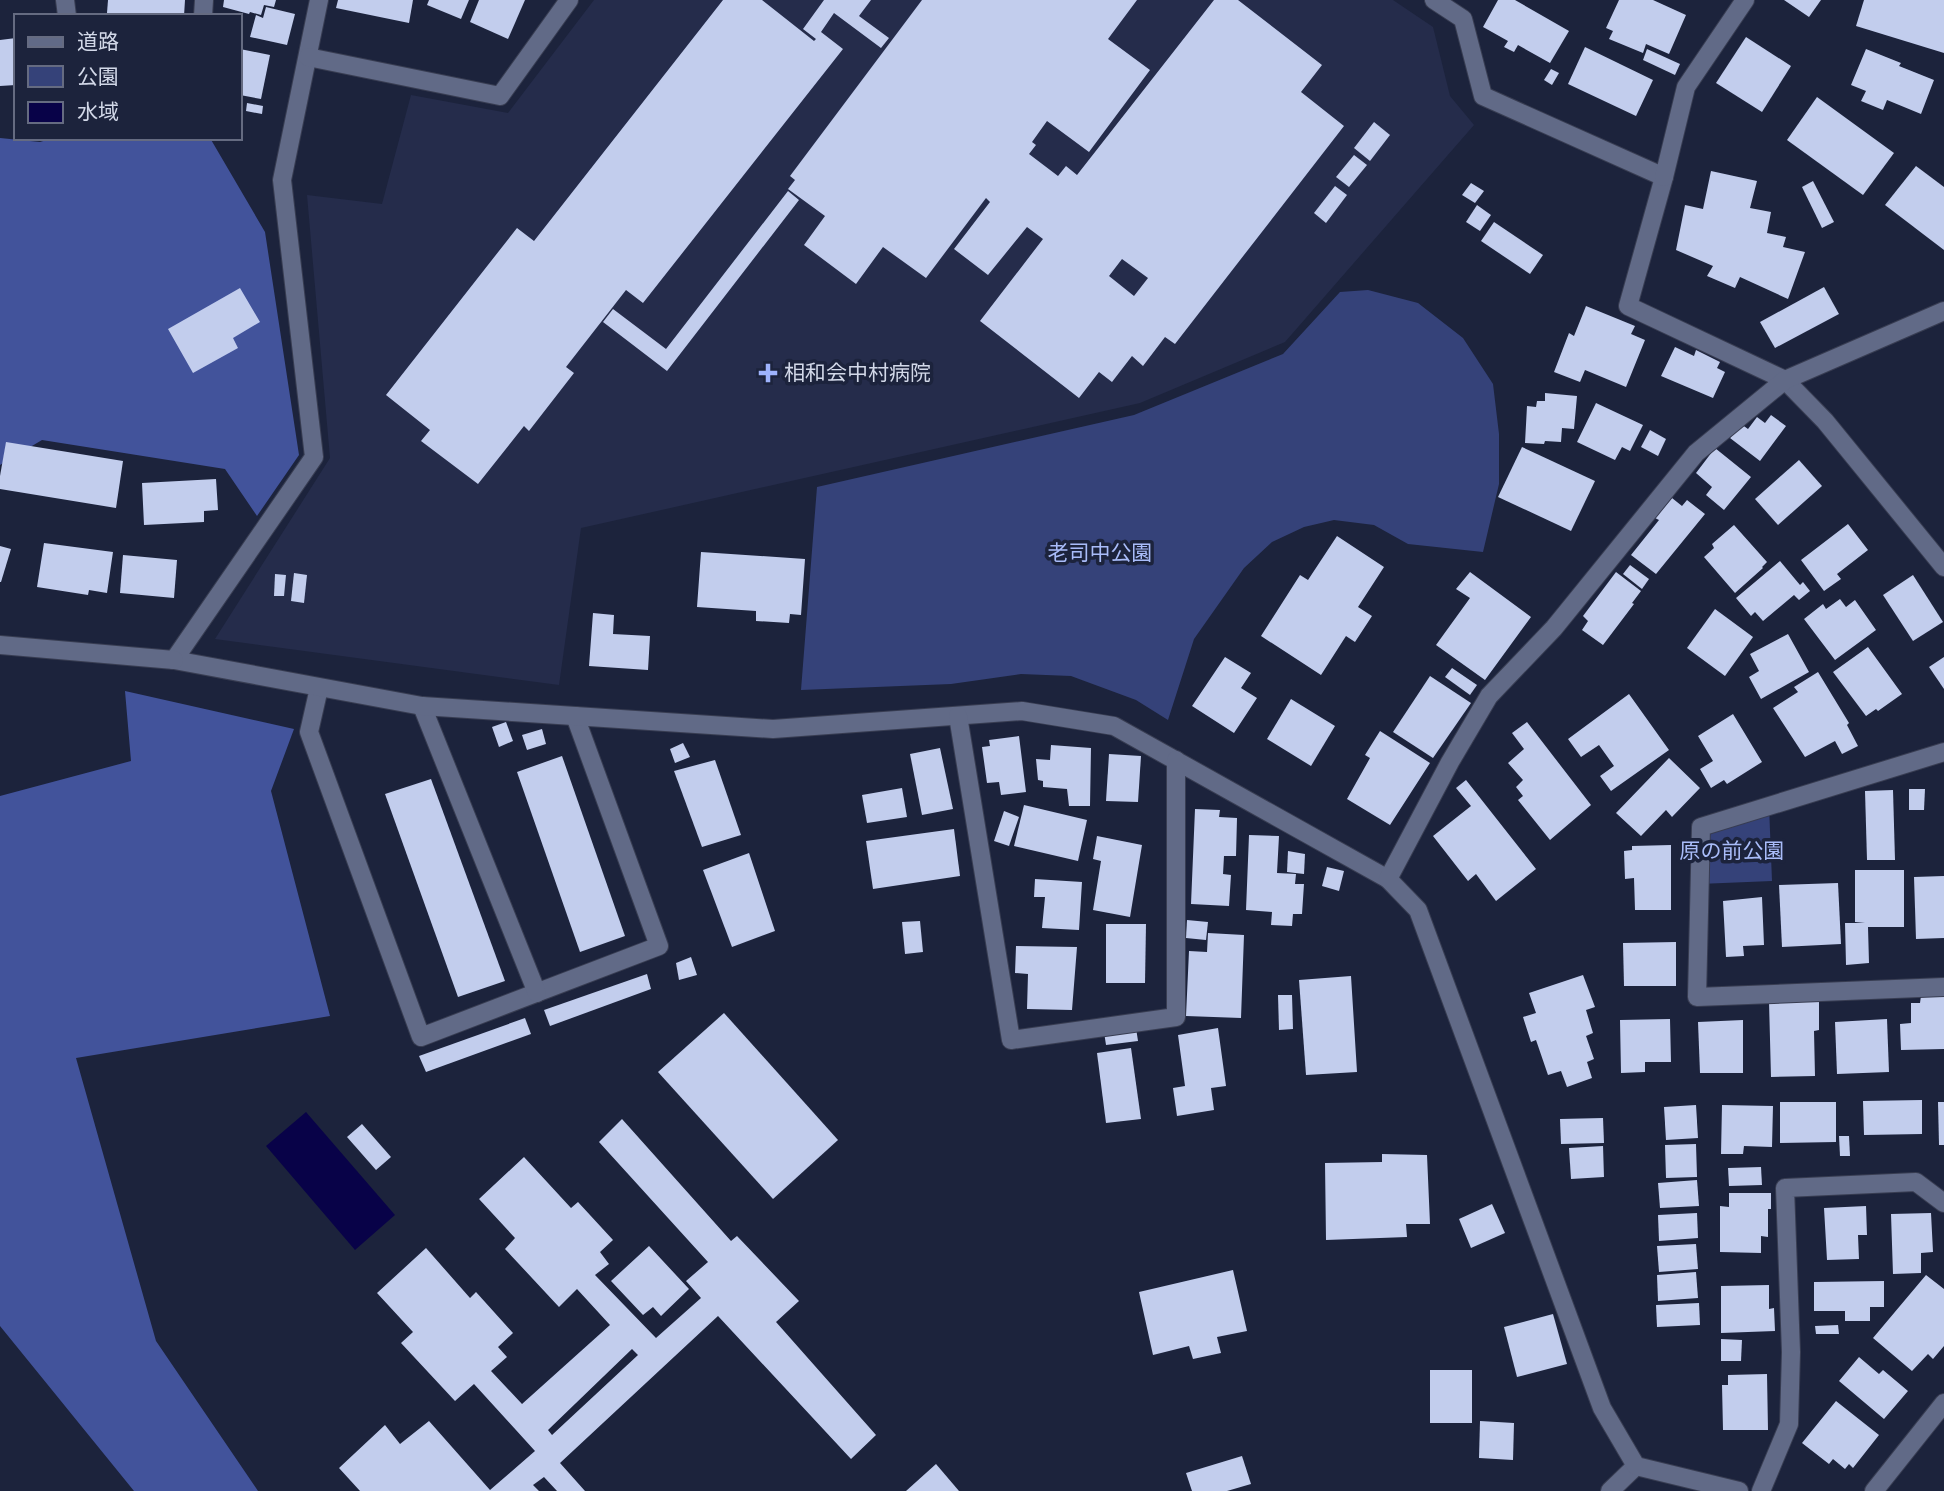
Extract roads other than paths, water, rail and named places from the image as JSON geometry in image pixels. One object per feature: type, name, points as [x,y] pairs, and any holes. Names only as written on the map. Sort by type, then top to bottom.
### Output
[{"type":"street","points":[[174,660],[314,457],[282,180],[319,0]]},
{"type":"street","points":[[308,57],[500,96],[569,0]]},
{"type":"street","points":[[1434,0],[1463,19],[1483,96],[1664,177]]},
{"type":"street","points":[[1745,0],[1686,87],[1628,306],[1785,380],[1825,421],[1944,567]]},
{"type":"street","points":[[1388,879],[1450,762],[1489,696],[1554,628],[1696,453],[1785,380],[1944,311]]},
{"type":"street","points":[[0,645],[174,660],[422,706],[773,729],[1022,711],[1114,726],[1388,879],[1418,910],[1602,1408],[1636,1466],[1739,1491]]},
{"type":"street","points":[[319,688],[309,732],[421,1037],[659,946],[575,716]]},
{"type":"street","points":[[422,706],[537,993]]},
{"type":"street","points":[[958,716],[1012,1040],[1176,1017],[1176,760]]},
{"type":"street","points":[[1944,751],[1701,827],[1697,997],[1944,987]]},
{"type":"street","points":[[1761,1491],[1789,1424],[1791,1352],[1785,1188],[1916,1182],[1944,1203]]},
{"type":"street","points":[[1874,1491],[1944,1403]]},
{"type":"street","points":[[1610,1491],[1636,1466]]},
{"type":"water","points":[[306,1112],[395,1215],[355,1250],[266,1146]]},
{"type":"place","name":"相和会中村病院","points":[[768,373]]},
{"type":"park label","name":"老司中公園","points":[[1100,553]]},
{"type":"park label","name":"原の前公園","points":[[1732,851]]}]
